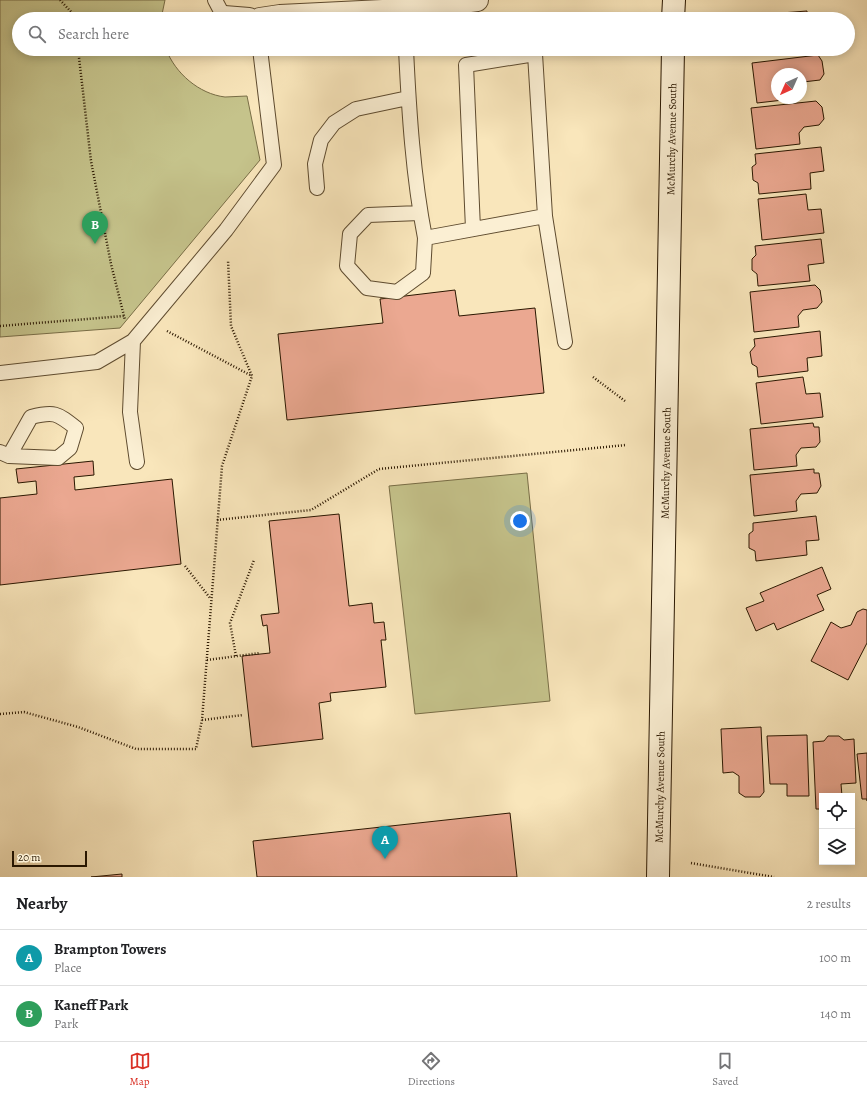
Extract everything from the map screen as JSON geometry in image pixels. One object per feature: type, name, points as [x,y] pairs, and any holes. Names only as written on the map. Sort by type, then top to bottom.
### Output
[{"type":"street","points":[[418,12],[476,0]]},
{"type":"street","points":[[674,0],[674,12]]},
{"type":"street","name":"McMurchy Avenue South","points":[[658,877],[673,56]]},
{"type":"lane","points":[[0,373],[97,362],[133,341],[226,230],[274,165],[261,56]]},
{"type":"lane","points":[[406,56],[408,98],[424,238],[423,273],[397,292],[367,288],[347,266],[350,234],[368,215],[420,213]]},
{"type":"lane","points":[[473,229],[466,65],[522,56]]},
{"type":"lane","points":[[535,56],[545,216],[565,342]]},
{"type":"lane","points":[[317,188],[315,164],[321,140],[334,123],[356,109],[408,98]]},
{"type":"lane","points":[[424,238],[545,216]]},
{"type":"lane","points":[[133,341],[130,412],[137,462]]},
{"type":"lane","points":[[46,413],[60,415],[76,428],[70,448],[58,458],[4,454],[31,417],[46,413]]},
{"type":"path","points":[[60,0],[70,12]]},
{"type":"path","points":[[195,12],[219,9]]},
{"type":"path","points":[[79,56],[91,161],[111,264],[124,316],[133,341],[165,330],[252,376]]},
{"type":"path","points":[[0,714],[24,712],[78,727],[136,750],[196,749],[202,720],[222,466],[252,376],[231,326],[226,230]]},
{"type":"path","points":[[0,326],[124,316]]},
{"type":"path","points":[[593,377],[625,401]]},
{"type":"path","points":[[217,520],[311,510],[379,469],[626,445]]},
{"type":"path","points":[[236,656],[230,623],[254,560]]},
{"type":"path","points":[[185,566],[211,598]]},
{"type":"path","points":[[207,660],[260,653]]},
{"type":"path","points":[[202,720],[243,715]]},
{"type":"path","points":[[690,864],[774,877]]},
{"type":"shaded area","points":[[0,0],[165,0],[162,12],[12,12],[12,56],[169,56],[175,66],[189,81],[206,92],[225,97],[247,96],[260,160],[120,328],[0,337]]},
{"type":"shaded area","points":[[527,473],[550,701],[415,714],[389,486]]},
{"type":"building","points":[[819,56],[822,61],[824,74],[820,80],[807,82],[807,68],[771,68],[771,101],[757,103],[752,63]]},
{"type":"building","points":[[816,101],[822,107],[824,119],[819,125],[804,127],[799,133],[800,144],[756,149],[751,108],[788,104],[807,104],[807,102]]},
{"type":"building","points":[[821,147],[824,171],[810,173],[811,189],[759,194],[758,183],[753,180],[752,167],[756,164],[755,154]]},
{"type":"building","points":[[806,194],[808,210],[821,209],[824,233],[762,240],[758,199]]},
{"type":"building","points":[[821,239],[824,263],[808,265],[810,281],[758,286],[757,274],[752,270],[752,259],[756,255],[755,246]]},
{"type":"building","points":[[815,285],[820,290],[822,302],[817,308],[803,310],[798,316],[799,327],[754,332],[750,292]]},
{"type":"building","points":[[455,290],[459,316],[535,308],[544,393],[287,420],[278,334],[383,323],[380,299]]},
{"type":"building","points":[[820,331],[822,356],[807,358],[808,371],[758,377],[757,367],[752,364],[750,352],[755,346],[754,339]]},
{"type":"building","points":[[803,377],[806,394],[820,393],[823,417],[761,424],[756,383]]},
{"type":"building","points":[[813,423],[814,427],[819,427],[820,442],[816,447],[801,448],[796,455],[797,466],[754,470],[750,429]]},
{"type":"building","points":[[93,461],[94,475],[74,477],[75,490],[172,479],[181,564],[0,585],[0,498],[37,494],[36,481],[18,483],[16,469]]},
{"type":"building","points":[[814,469],[814,473],[819,473],[821,486],[817,493],[801,494],[796,501],[797,511],[754,516],[750,475]]},
{"type":"building","points":[[339,514],[349,606],[372,603],[374,623],[384,622],[386,640],[381,640],[386,687],[330,693],[331,701],[319,703],[323,739],[252,747],[242,656],[270,653],[267,625],[263,626],[261,615],[279,613],[269,521]]},
{"type":"building","points":[[816,516],[819,540],[806,541],[807,555],[756,561],[755,551],[749,548],[749,534],[753,531],[753,523]]},
{"type":"building","points":[[822,567],[831,589],[817,595],[824,610],[777,630],[774,623],[756,631],[746,608],[764,601],[760,593]]},
{"type":"building","points":[[863,609],[867,610],[867,643],[848,680],[811,661],[831,622],[841,628],[851,625],[857,612]]},
{"type":"building","points":[[761,727],[764,792],[760,797],[745,797],[739,793],[739,776],[733,772],[723,773],[721,729]]},
{"type":"building","points":[[807,735],[809,796],[787,796],[787,784],[770,784],[767,736]]},
{"type":"building","points":[[828,736],[839,736],[844,740],[854,739],[856,783],[841,784],[842,793],[819,793],[819,809],[816,809],[813,742],[824,741]]},
{"type":"building","points":[[867,753],[867,799],[862,799],[857,754]]},
{"type":"building","points":[[510,813],[517,877],[257,877],[253,841]]},
{"type":"building","points":[[122,874],[122,877],[91,877]]},
{"type":"place","name":"Kaneff Park","points":[[95,244]]},
{"type":"place","name":"Brampton Towers","points":[[385,859]]}]
